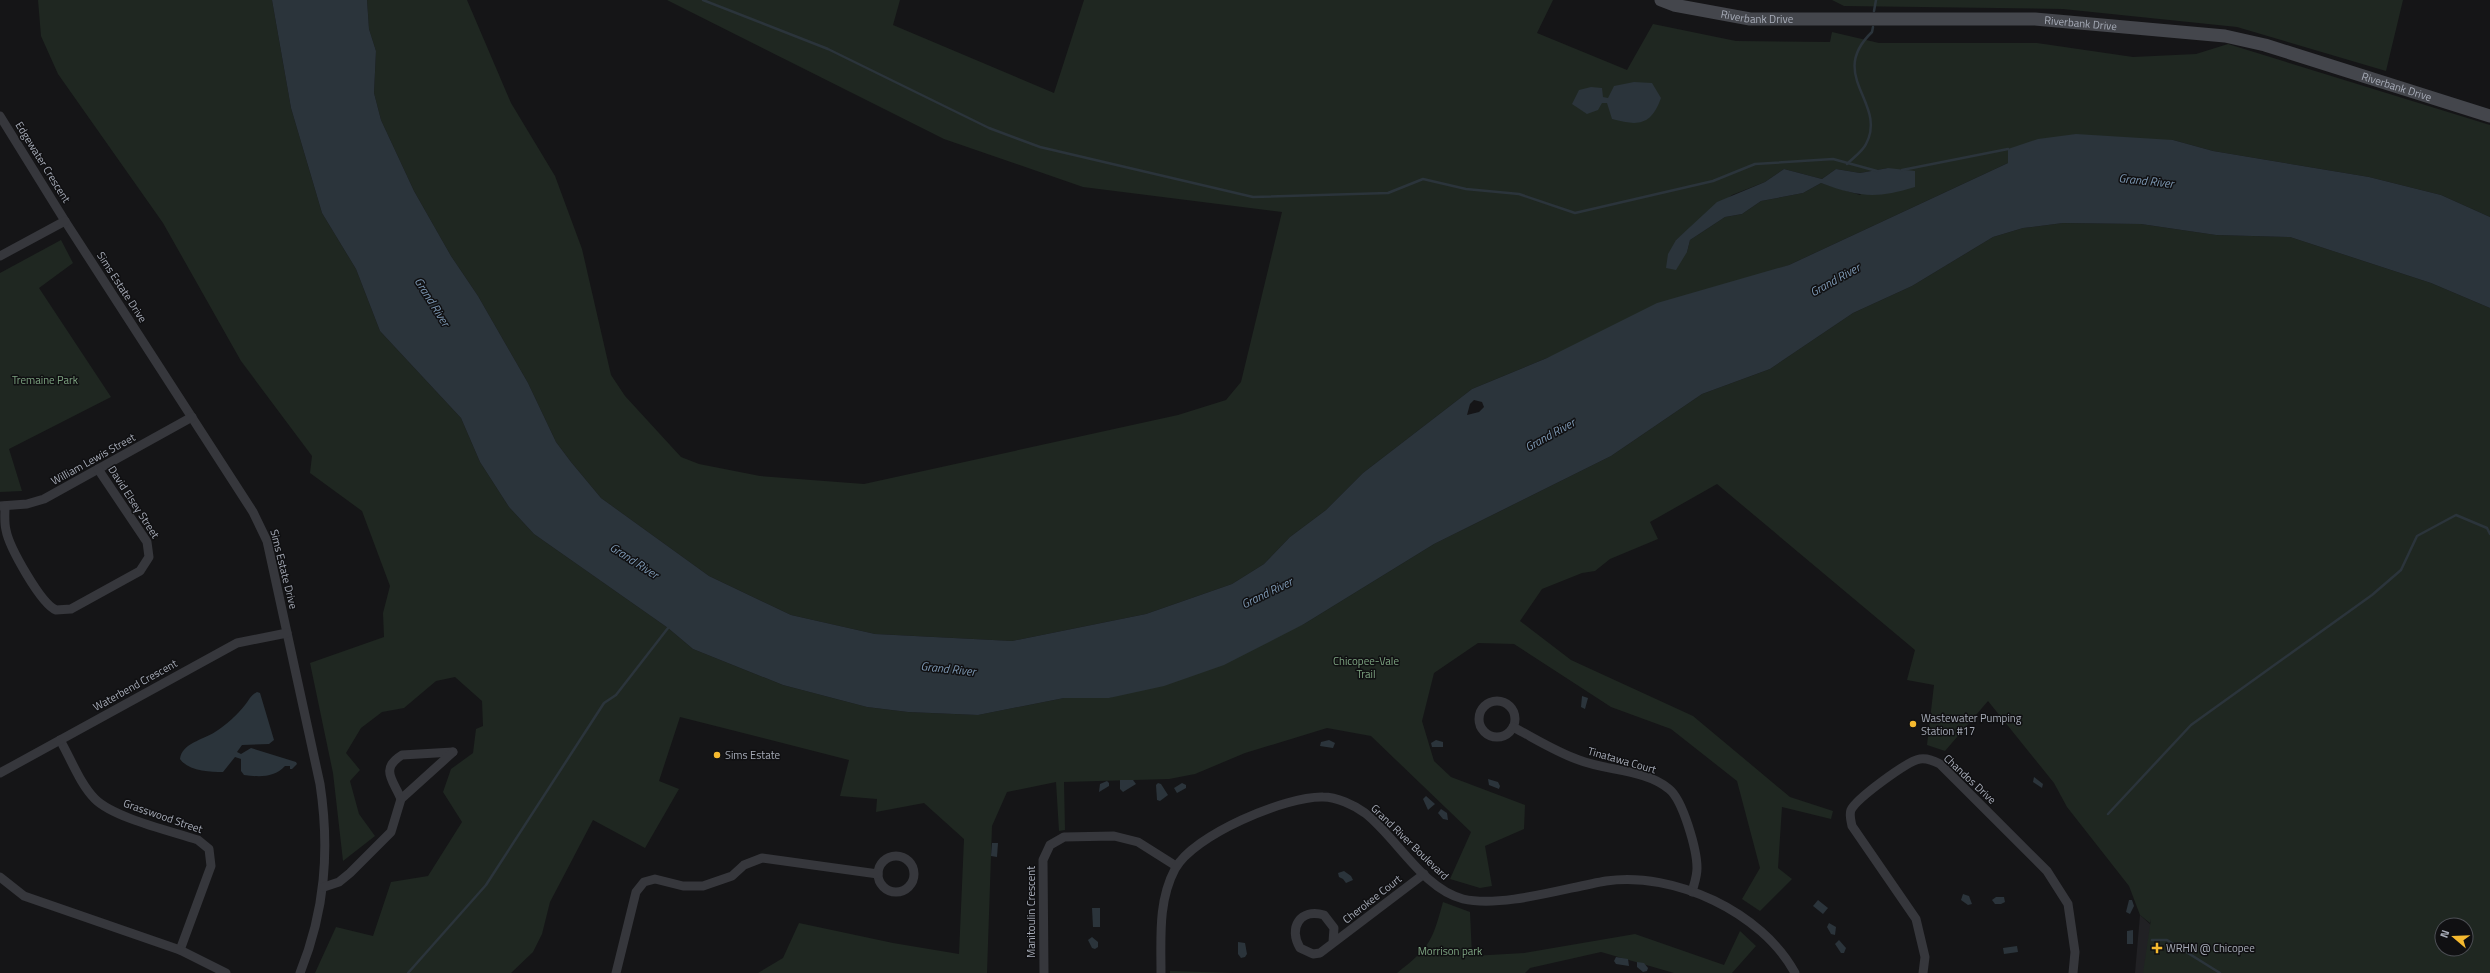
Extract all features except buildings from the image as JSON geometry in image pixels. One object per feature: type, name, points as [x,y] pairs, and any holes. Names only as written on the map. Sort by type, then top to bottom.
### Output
[{"type":"street","name":"Riverbank Drive","points":[[1661,0],[1674,5],[1750,19],[2035,19],[2226,36],[2265,45],[2490,116]]},
{"type":"street","name":"Edgewater Crescent","points":[[0,116],[65,220]]},
{"type":"street","points":[[0,256],[65,220]]},
{"type":"street","name":"Sims Estate Drive","points":[[65,220],[264,531],[321,791],[326,838],[324,887],[315,931],[300,973]]},
{"type":"street","name":"William Lewis Street","points":[[3,506],[27,504],[44,499],[192,417]]},
{"type":"street","name":"David Elsey Street","points":[[3,506],[8,538],[44,600],[56,610],[72,609],[140,571],[149,557],[147,542],[98,469]]},
{"type":"street","name":"Waterbend Crescent","points":[[0,773],[237,643],[287,633]]},
{"type":"street","name":"Tinatawa Court","points":[[1513,727],[1578,760],[1601,768],[1642,776],[1669,789],[1683,810],[1696,859],[1697,876],[1692,892]]},
{"type":"street","name":"Grasswood Street","points":[[60,740],[88,790],[101,804],[114,812],[198,840],[209,849],[211,866],[180,950]]},
{"type":"street","points":[[324,887],[339,882],[345,878],[391,832],[401,799],[453,752],[402,755],[395,760],[390,766],[389,773],[401,799]]},
{"type":"street","name":"Chandos Drive","points":[[1923,973],[1925,957],[1916,919],[1852,826],[1850,818],[1851,810],[1862,798],[1905,765],[1919,759],[1930,759],[1940,764],[2047,871],[2068,904],[2075,952],[2073,973]]},
{"type":"street","name":"Grand River Boulevard","points":[[1161,973],[1161,909],[1165,889],[1176,866],[1190,850],[1206,837],[1251,816],[1289,802],[1323,797],[1342,801],[1365,813],[1424,874],[1447,893],[1465,900],[1496,901],[1607,881],[1636,878],[1706,897],[1750,922],[1781,952],[1795,973]]},
{"type":"street","name":"Manitoulin Crescent","points":[[1044,973],[1043,860],[1050,845],[1064,837],[1126,838],[1138,842],[1176,866]]},
{"type":"street","points":[[616,973],[636,892],[644,882],[655,879],[683,886],[703,886],[732,876],[744,865],[762,858],[878,874]]},
{"type":"street","name":"Cherokee Court","points":[[1333,942],[1334,928],[1324,915],[1310,914],[1301,918],[1297,924],[1294,933],[1295,940],[1306,952],[1320,953],[1326,950],[1333,942],[1344,936],[1424,874]]},
{"type":"street","points":[[0,877],[24,896],[180,950],[226,973]]},
{"type":"shaded area","name":"WRHN @ Chicopee","points":[[2140,915],[2203,973],[2135,973]]},
{"type":"green space","name":"Chicopee-Vale Trail","points":[[38,0],[272,0],[291,108],[322,213],[356,269],[380,331],[461,418],[480,462],[509,507],[534,534],[668,628],[693,649],[783,685],[867,707],[908,712],[978,715],[1064,698],[1109,698],[1304,624],[1434,544],[1611,456],[1702,394],[1770,369],[1853,313],[1912,286],[1993,237],[2023,228],[2063,223],[2141,224],[2216,235],[2290,237],[2431,283],[2490,308],[2490,973],[2143,973],[2151,919],[2150,923],[2140,915],[2129,886],[2067,807],[2054,783],[1988,701],[1945,751],[1927,745],[1934,685],[1907,680],[1915,650],[1717,484],[1650,522],[1658,539],[1610,559],[1595,571],[1582,573],[1542,589],[1520,621],[1571,660],[1693,716],[1790,797],[1833,811],[1831,819],[1782,807],[1778,868],[1792,879],[1760,911],[1742,899],[1760,868],[1737,781],[1671,729],[1611,707],[1514,644],[1478,643],[1434,673],[1422,721],[1434,761],[1451,777],[1525,805],[1524,829],[1485,846],[1492,886],[1480,888],[1450,879],[1471,832],[1371,736],[1327,728],[1245,753],[1195,774],[1169,779],[1064,782],[1065,830],[1059,831],[1056,782],[1007,792],[992,826],[987,973],[758,973],[783,958],[799,923],[893,943],[959,954],[964,839],[924,803],[876,812],[877,799],[840,796],[849,760],[680,717],[659,781],[679,789],[645,848],[593,820],[550,902],[542,934],[533,952],[511,973],[315,973],[336,927],[373,936],[391,882],[428,876],[462,822],[443,792],[451,769],[473,753],[476,729],[483,726],[482,701],[455,677],[436,681],[404,708],[382,712],[361,728],[346,753],[360,770],[350,781],[359,814],[375,836],[343,861],[333,773],[310,663],[384,637],[383,613],[390,586],[362,511],[310,473],[312,456],[241,361],[163,223],[58,74],[41,36]]},
{"type":"green space","points":[[367,0],[467,0],[511,103],[555,176],[582,249],[611,375],[625,396],[681,457],[699,464],[760,476],[864,484],[1178,415],[1226,400],[1241,382],[1282,212],[1083,187],[944,139],[667,0],[900,0],[893,25],[1054,93],[1084,0],[1553,0],[1537,33],[1627,70],[1653,24],[1736,41],[1830,42],[1832,32],[1879,43],[2037,43],[2133,57],[2196,54],[2228,44],[2490,125],[2490,217],[2441,195],[2369,177],[2213,151],[2173,140],[2008,163],[1789,265],[1547,358],[1472,389],[1363,473],[1326,510],[1290,537],[1264,564],[1232,584],[1146,614],[1012,641],[875,634],[791,615],[709,576],[601,498],[556,442],[528,383],[478,296],[451,256],[414,191],[381,120],[374,93],[376,51],[369,29]],"holes":[[[1888,168],[1860,195],[1821,183],[1803,193],[1761,201],[1742,214],[1725,217],[1690,240],[1687,252],[1676,240],[1732,195],[1765,182],[1784,169],[1822,179],[1836,169],[1860,173]]]},
{"type":"green space","points":[[1832,0],[2403,0],[2386,71],[2237,27],[2063,9],[1844,6]]},
{"type":"green space","name":"Tremaine Park","points":[[61,240],[73,263],[39,288],[111,397],[9,449],[22,491],[0,492],[0,273]]},
{"type":"green space","name":"Morrison park","points":[[1443,902],[1470,912],[1472,956],[1524,953],[1635,934],[1724,965],[1740,931],[1756,946],[1732,973],[1674,973],[1601,952],[1530,968],[1525,973],[1397,973],[1417,957],[1428,943],[1436,926]]},
{"type":"green space","points":[[1170,971],[1233,973],[1170,973]]},
{"type":"water","name":"Grand River","points":[[272,0],[367,0],[369,29],[376,51],[374,93],[381,120],[414,191],[451,256],[478,296],[528,383],[556,442],[571,462],[601,498],[709,576],[791,615],[875,634],[1012,641],[1146,614],[1232,584],[1264,564],[1290,537],[1326,510],[1363,473],[1472,389],[1547,358],[1657,303],[1789,265],[2008,163],[2008,149],[2038,139],[2076,134],[2173,140],[2213,151],[2369,177],[2441,195],[2490,217],[2490,308],[2431,283],[2290,237],[2216,235],[2141,224],[2063,223],[2023,228],[1993,237],[1912,286],[1853,313],[1770,369],[1702,394],[1611,456],[1434,544],[1304,624],[1224,665],[1164,686],[1109,698],[1064,698],[978,715],[908,712],[867,707],[783,685],[693,649],[668,628],[534,534],[509,507],[480,462],[461,418],[380,331],[356,269],[322,213],[291,108]],"holes":[[[1474,400],[1482,402],[1484,407],[1479,412],[1467,415],[1470,404]]]},
{"type":"water","points":[[1634,82],[1652,83],[1661,98],[1653,114],[1642,122],[1629,123],[1612,119],[1607,103],[1602,103],[1598,110],[1587,114],[1572,104],[1579,90],[1591,87],[1602,88],[1603,97],[1608,98],[1614,86]]},
{"type":"water","points":[[1888,168],[1915,171],[1915,187],[1878,195],[1868,195],[1857,194],[1821,183],[1803,193],[1761,201],[1742,214],[1725,217],[1690,240],[1687,252],[1676,270],[1666,268],[1668,254],[1676,240],[1717,202],[1765,182],[1784,169],[1822,179],[1836,169],[1860,173]]},
{"type":"water","points":[[257,692],[260,693],[274,740],[269,744],[242,745],[237,752],[241,754],[251,748],[296,762],[297,764],[292,769],[290,769],[290,766],[285,766],[281,770],[271,775],[255,776],[244,775],[241,771],[241,759],[235,757],[223,772],[200,770],[188,766],[180,759],[185,749],[194,742],[223,727]]},
{"type":"water","points":[[1582,696],[1588,698],[1585,709],[1581,707]]},
{"type":"water","points":[[1329,740],[1335,743],[1333,748],[1320,746],[1321,742]]},
{"type":"water","points":[[1436,740],[1443,742],[1443,747],[1432,747],[1431,743]]},
{"type":"water","points":[[2034,777],[2043,784],[2042,788],[2033,782]]},
{"type":"water","points":[[1488,779],[1498,782],[1500,786],[1499,789],[1489,785]]},
{"type":"water","points":[[1120,780],[1133,780],[1136,784],[1123,792],[1120,789]]},
{"type":"water","points":[[1107,781],[1109,786],[1099,792],[1100,784]]},
{"type":"water","points":[[1158,783],[1161,784],[1168,795],[1160,801],[1157,800],[1156,785]]},
{"type":"water","points":[[1182,783],[1186,785],[1186,788],[1177,793],[1174,788]]},
{"type":"water","points":[[1426,796],[1435,804],[1428,810],[1423,799]]},
{"type":"water","points":[[1441,809],[1447,813],[1448,820],[1443,819],[1438,813]]},
{"type":"water","points":[[992,843],[998,843],[997,857],[991,856]]},
{"type":"water","points":[[1344,871],[1351,876],[1353,880],[1346,883],[1339,877],[1338,873]]},
{"type":"water","points":[[1963,894],[1969,896],[1972,904],[1968,905],[1961,900]]},
{"type":"water","points":[[1996,897],[2004,897],[2005,902],[1995,904],[1992,900]]},
{"type":"water","points":[[1818,900],[1828,908],[1823,914],[1813,906]]},
{"type":"water","points":[[2129,900],[2132,900],[2134,906],[2130,914],[2126,912]]},
{"type":"water","points":[[1092,908],[1100,908],[1100,927],[1093,927]]},
{"type":"water","points":[[1829,923],[1836,927],[1835,935],[1831,934],[1827,927]]},
{"type":"water","points":[[2133,930],[2133,944],[2127,944],[2127,931]]},
{"type":"water","points":[[1092,937],[1098,942],[1098,947],[1095,949],[1092,948],[1088,940]]},
{"type":"water","points":[[1839,940],[1846,948],[1844,953],[1841,953],[1835,944]]},
{"type":"water","points":[[1238,942],[1245,943],[1247,954],[1245,957],[1241,958],[1238,954]]},
{"type":"water","points":[[2017,946],[2018,952],[2004,954],[2003,948]]},
{"type":"water","points":[[1616,957],[1628,959],[1629,966],[1616,964],[1614,961]]},
{"type":"water","points":[[1637,962],[1644,963],[1648,968],[1647,971],[1643,972],[1637,967]]},
{"type":"waterway","points":[[703,0],[828,49],[989,128],[1040,147],[1253,197],[1388,193],[1423,179],[1466,189],[1519,194],[1575,213],[1713,181],[1755,164],[1833,159],[1877,171]]},
{"type":"waterway","points":[[1874,11],[1876,0]]},
{"type":"waterway","points":[[1847,164],[1865,147],[1871,129],[1870,115],[1856,76],[1855,62],[1859,48],[1872,32],[1873,27]]},
{"type":"waterway","points":[[1902,170],[2008,149]]},
{"type":"waterway","points":[[2108,814],[2191,725],[2372,595],[2401,570],[2417,536],[2456,515],[2487,528],[2490,534]]},
{"type":"waterway","points":[[408,973],[486,885],[604,703],[616,695],[668,628]]},
{"type":"waterway","points":[[2152,940],[2167,940],[2220,973]]},
{"type":"place","name":"Wastewater Pumping Station #17","points":[[1913,724]]},
{"type":"place","name":"Sims Estate","points":[[717,755]]},
{"type":"place","name":"WRHN @ Chicopee","points":[[2157,948]]}]
